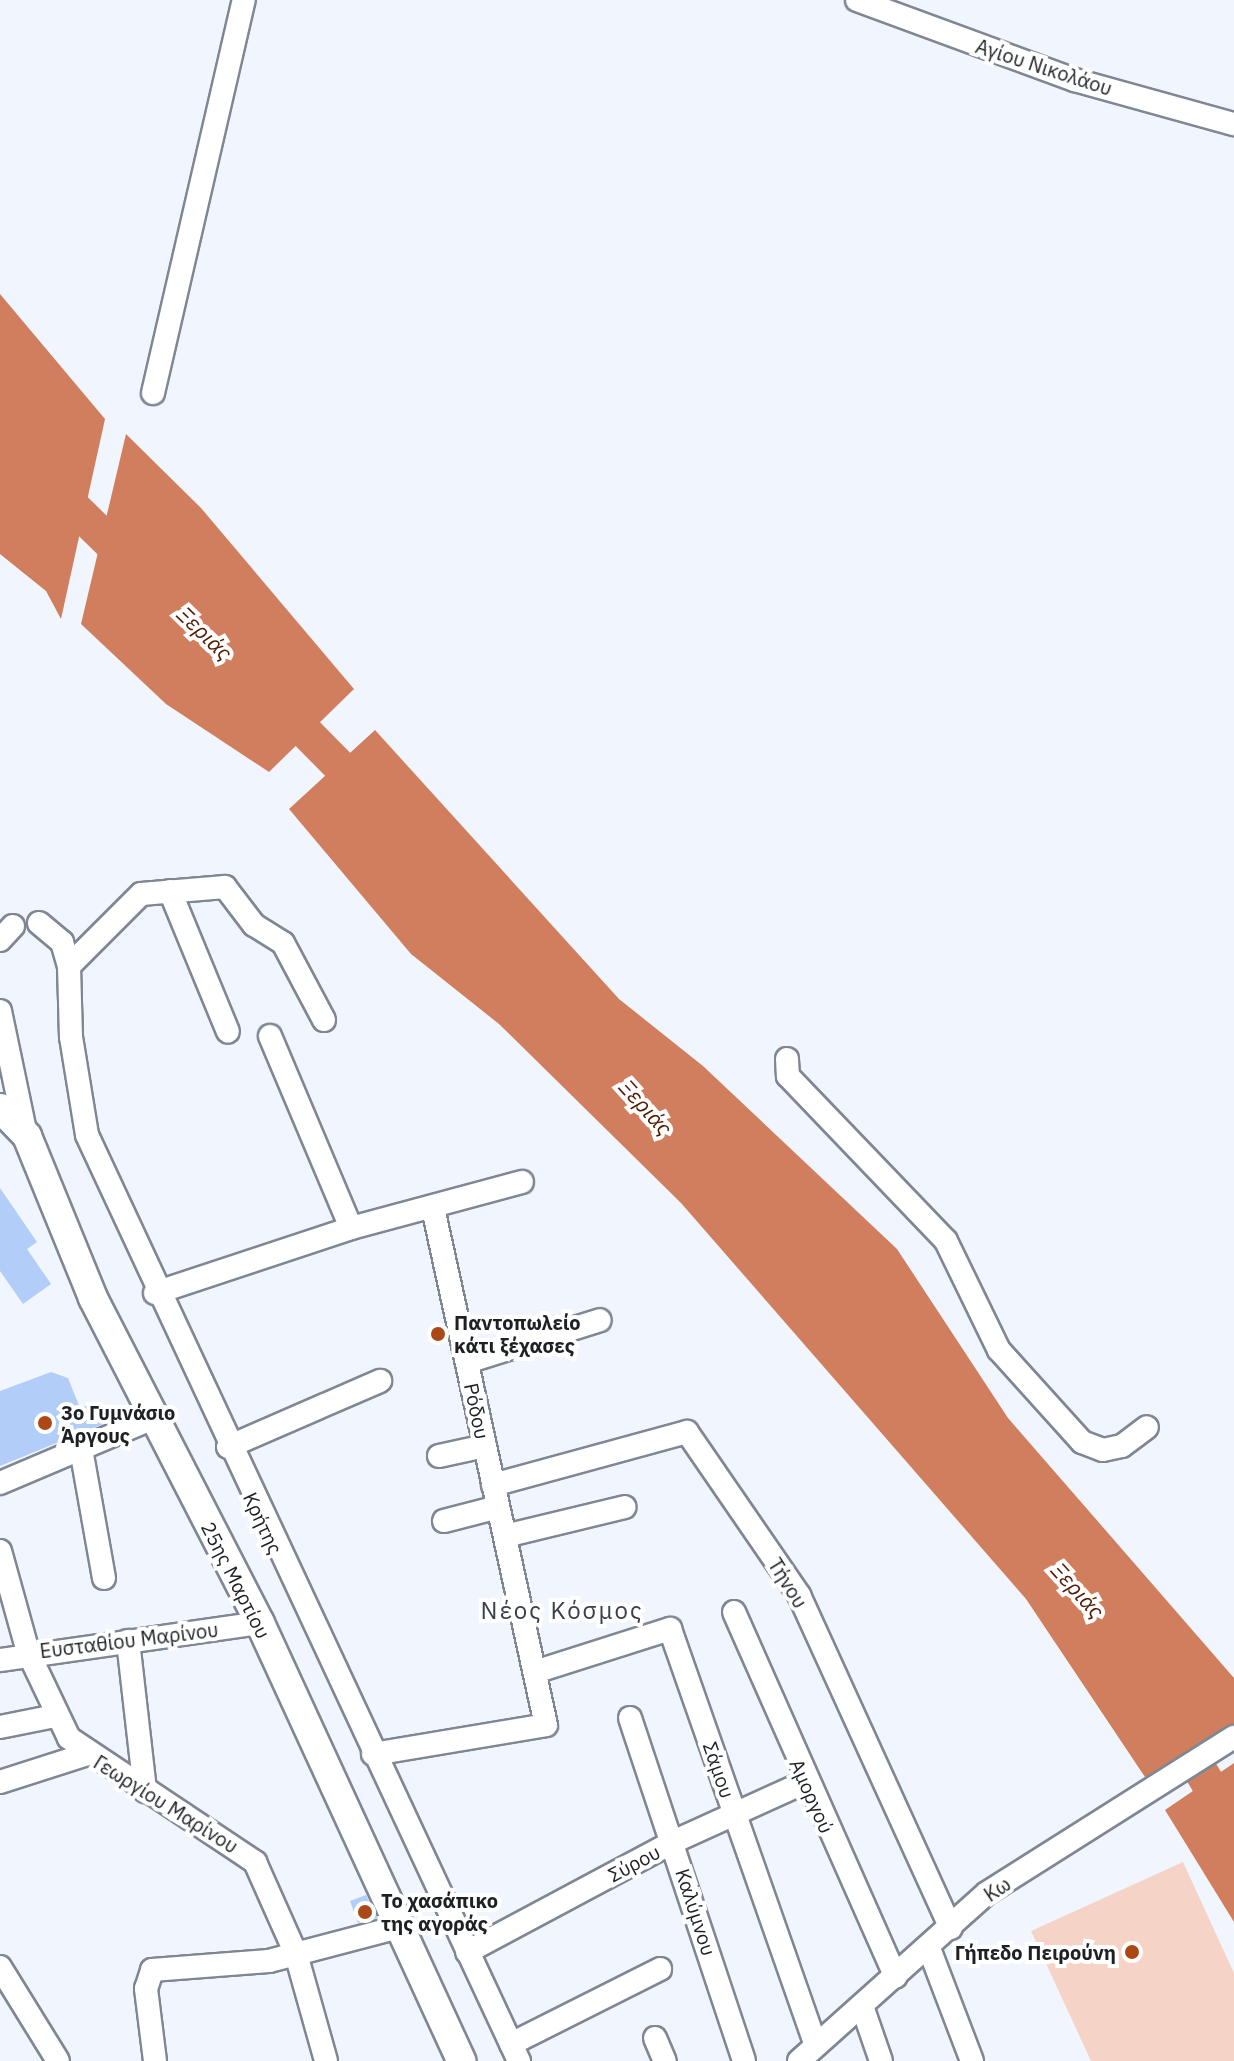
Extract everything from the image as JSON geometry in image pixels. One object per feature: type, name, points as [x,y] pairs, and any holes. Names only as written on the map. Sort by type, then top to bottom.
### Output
[{"type":"main road","name":"25ης Μαρτίου","points":[[0,1108],[27,1136],[153,1418],[260,1623],[461,2061]]},
{"type":"street","points":[[153,393],[244,0]]},
{"type":"street","name":"Αγίου Νικολάου","points":[[857,0],[1075,80],[1234,124]]},
{"type":"street","points":[[69,966],[127,903],[170,891],[225,887],[254,925],[283,943],[324,1020]]},
{"type":"street","points":[[170,891],[228,1032]]},
{"type":"street","name":"Κρήτης","points":[[39,923],[62,942],[69,966],[71,1037],[87,1135],[155,1293],[515,2053]]},
{"type":"street","points":[[0,1011],[2,1051],[27,1136]]},
{"type":"street","points":[[270,1036],[351,1228]]},
{"type":"street","points":[[787,1059],[788,1076],[946,1241],[999,1350],[1082,1442],[1103,1450],[1122,1446],[1147,1427]]},
{"type":"street","points":[[155,1293],[351,1228],[522,1182]]},
{"type":"street","name":"Ρόδου","points":[[373,1754],[546,1725],[433,1208]]},
{"type":"street","points":[[467,1362],[600,1320]]},
{"type":"street","points":[[228,1447],[380,1381]]},
{"type":"street","points":[[0,1483],[153,1418]]},
{"type":"street","name":"Τήνου","points":[[493,1485],[687,1432],[799,1595],[951,1928]]},
{"type":"street","points":[[439,1456],[485,1446]]},
{"type":"street","points":[[81,1449],[104,1578]]},
{"type":"street","points":[[444,1521],[498,1507]]},
{"type":"street","points":[[505,1536],[625,1507]]},
{"type":"street","name":"Γεωργίου Μαρίνου","points":[[0,1551],[28,1652],[55,1716],[87,1754],[255,1862],[296,1954],[326,2061]]},
{"type":"street","name":"Αμοργού","points":[[734,1612],[805,1782],[896,1977]]},
{"type":"street","name":"Ευσταθίου Μαρίνου","points":[[0,1660],[28,1652],[260,1623]]},
{"type":"street","name":"Σάμου","points":[[535,1672],[670,1629],[816,2045]]},
{"type":"street","points":[[128,1641],[145,1791]]},
{"type":"street","points":[[0,1727],[55,1716]]},
{"type":"street","name":"Καλύμνου","points":[[630,1718],[744,2061]]},
{"type":"street","name":"Κω","points":[[799,2061],[930,1951],[987,1893],[1227,1743]]},
{"type":"street","points":[[0,1782],[87,1754]]},
{"type":"street","name":"Σύρου","points":[[467,1952],[673,1842],[805,1782]]},
{"type":"street","points":[[155,2061],[146,1989],[152,1970],[296,1954],[399,1927]]},
{"type":"street","points":[[930,1951],[972,2061]]},
{"type":"street","points":[[0,1967],[10,2012],[58,2061]]},
{"type":"street","points":[[515,2053],[660,1969]]},
{"type":"street","points":[[862,2006],[881,2061]]},
{"type":"street","points":[[655,2038],[665,2061]]},
{"type":"shaded area","name":"Γήπεδο Πειρούνη","points":[[1183,1862],[1234,1973],[1234,2061],[1091,2061],[1031,1931]]},
{"type":"water","points":[[0,294],[105,419],[61,619],[46,591],[0,554]]},
{"type":"water","points":[[126,434],[201,508],[354,689],[269,772],[166,704],[81,624]]},
{"type":"water","points":[[375,730],[619,999],[703,1066],[897,1249],[1008,1418],[1234,1678],[1234,1728],[1149,1783],[1026,1599],[681,1203],[499,1024],[411,954],[289,809]]},
{"type":"water","points":[[1234,1763],[1234,1922],[1165,1810]]},
{"type":"building","points":[[0,1188],[37,1242],[27,1249],[51,1284],[23,1304],[0,1271]]},
{"type":"building","points":[[51,1372],[68,1378],[80,1408],[94,1403],[103,1424],[0,1466],[0,1391]]},
{"type":"building","name":"Το χασάπικο της αγοράς","points":[[366,1895],[377,1918],[358,1923],[350,1901]]},
{"type":"waterway","name":"Ξεριάς","points":[[0,435],[134,566]]},
{"type":"waterway","name":"Ξεριάς","points":[[276,702],[371,798]]},
{"type":"waterway","name":"Ξεριάς","points":[[1178,1733],[1234,1827]]},
{"type":"place","name":"Παντοπωλείο κάτι ξέχασες","points":[[438,1334]]},
{"type":"place","name":"3ο Γυμνάσιο Άργους","points":[[45,1423]]},
{"type":"place","name":"Το χασάπικο της αγοράς","points":[[365,1912]]},
{"type":"place","name":"Γήπεδο Πειρούνη","points":[[1132,1952]]},
{"type":"district","name":"Νέος Κόσμος","points":[[562,1611]]}]
